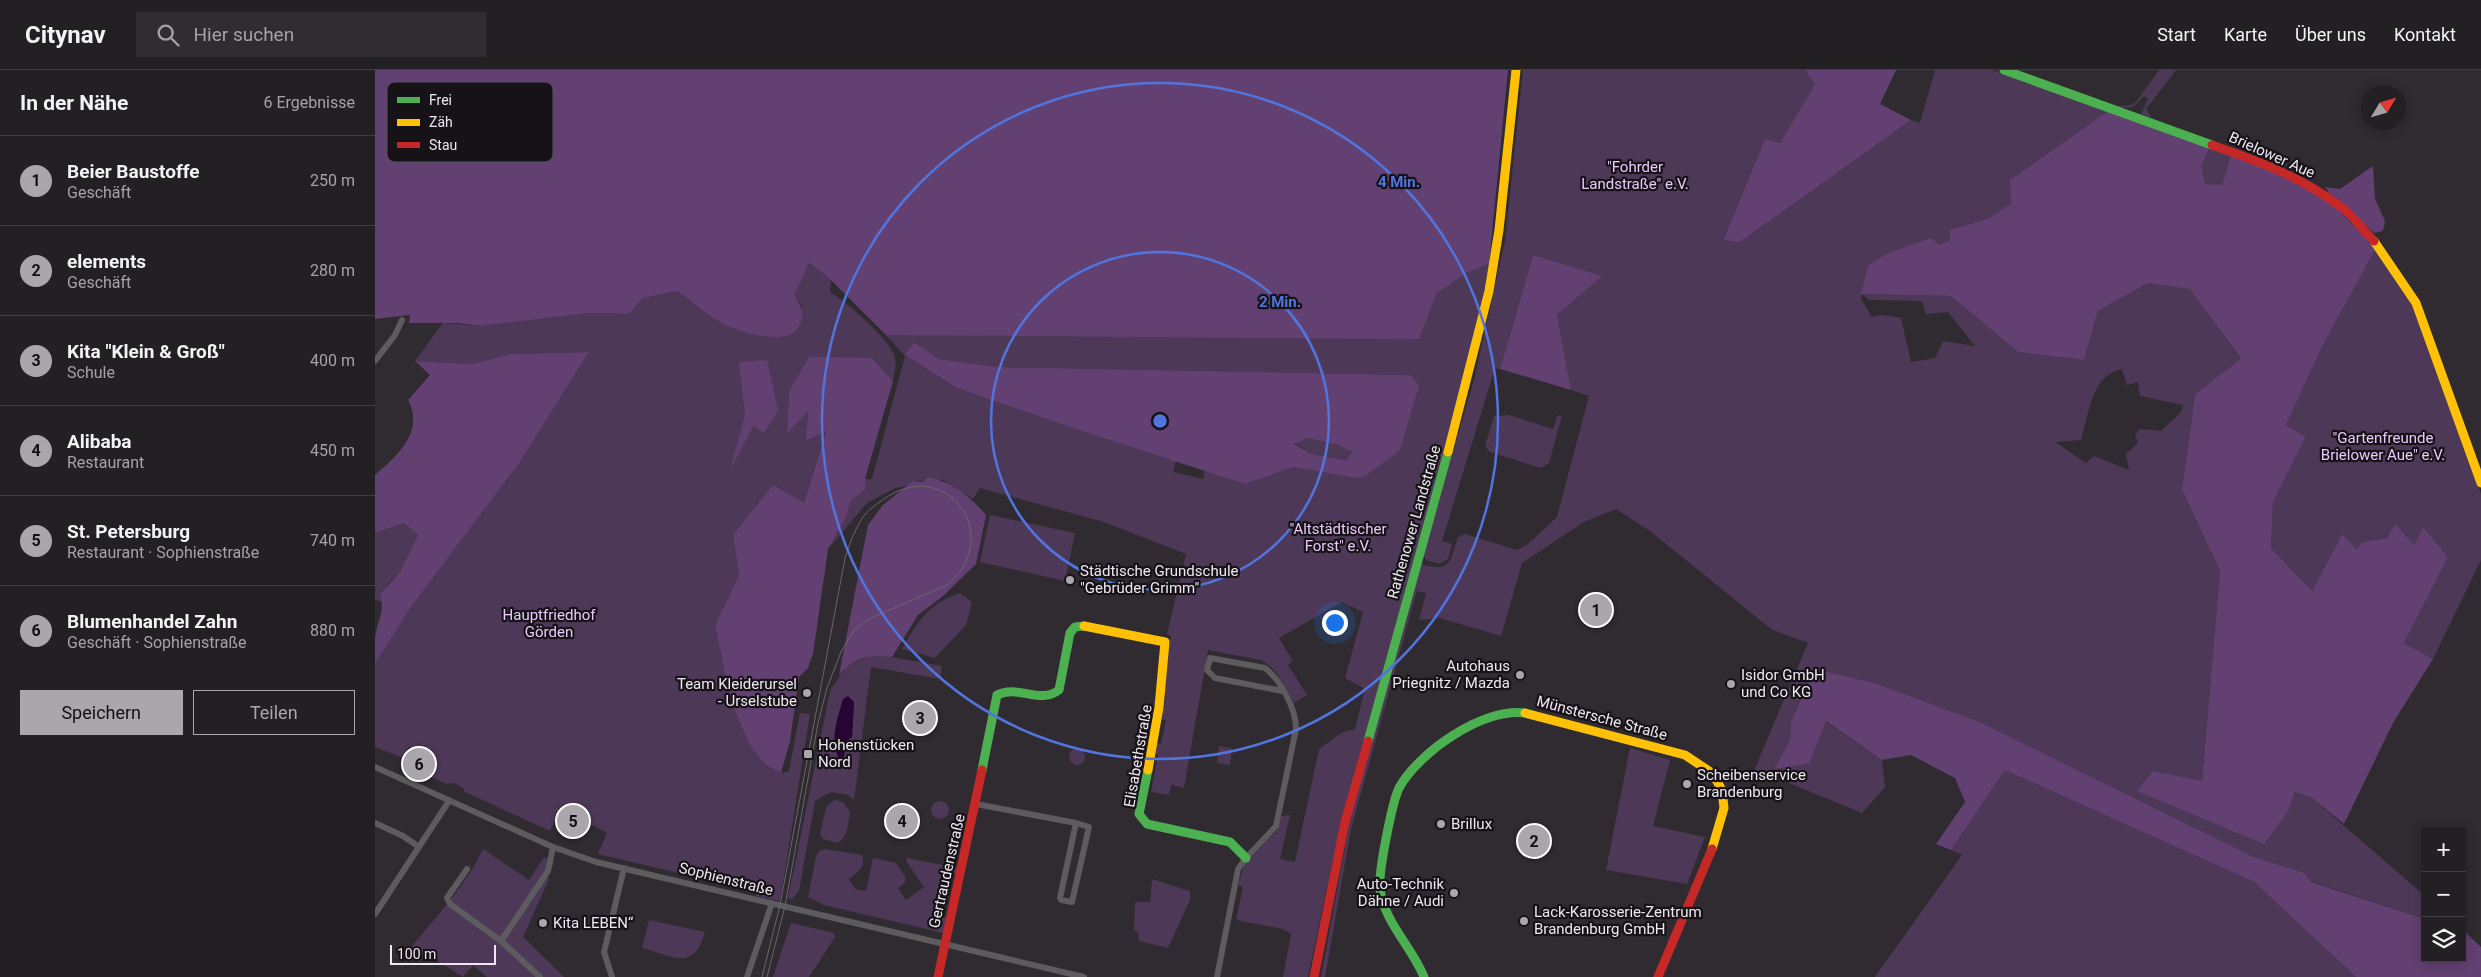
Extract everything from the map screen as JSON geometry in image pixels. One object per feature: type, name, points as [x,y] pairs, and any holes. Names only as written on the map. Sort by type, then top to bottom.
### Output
[{"type":"street","name":"Rathenower Landstraße","points":[[1314,977],[1345,822],[1465,391],[1489,291],[1500,220],[1515,70]]},
{"type":"street","name":"Brielower Aue","points":[[2004,70],[2266,164],[2301,180],[2343,208],[2379,246],[2416,303],[2481,484]]},
{"type":"street","points":[[375,361],[395,335],[402,320]]},
{"type":"street","name":"Gertraudenstraße","points":[[938,977],[976,804],[997,695],[1007,691],[1045,698],[1054,696],[1059,690],[1070,633],[1075,627],[1083,626],[1165,642]]},
{"type":"street","name":"Elisabethstraße","points":[[1165,642],[1161,676],[1162,696],[1139,814],[1147,824],[1230,842],[1246,858]]},
{"type":"street","points":[[1217,977],[1238,870],[1246,858],[1276,826],[1296,729],[1296,719],[1282,691],[1272,673],[1265,668],[1211,658],[1208,662],[1207,670],[1215,678],[1282,691]]},
{"type":"street","name":"Münstersche Straße","points":[[1424,977],[1417,959],[1388,916],[1380,889],[1383,854],[1399,789],[1419,762],[1469,726],[1495,714],[1522,712],[1685,755],[1712,773],[1722,790],[1723,815],[1717,837],[1658,977]]},
{"type":"street","name":"Sophienstraße","points":[[375,767],[449,802],[553,847],[596,862],[1073,976],[1084,977]]},
{"type":"street","points":[[375,914],[449,802]]},
{"type":"street","name":"Gertraudenstraße","points":[[976,804],[1076,823]]},
{"type":"street","points":[[375,823],[403,836],[419,847]]},
{"type":"street","points":[[1076,823],[1089,827],[1072,902],[1061,900],[1060,898],[1076,823]]},
{"type":"street","points":[[501,941],[548,871],[553,847]]},
{"type":"street","points":[[612,977],[604,952],[624,868]]},
{"type":"street","points":[[467,869],[447,898],[451,904],[501,941],[540,977]]},
{"type":"street","points":[[747,977],[772,903]]},
{"type":"green space","name":"\"Fohrder Landstraße\" e.V.","points":[[1523,70],[1805,70],[1815,84],[1780,143],[1765,139],[1723,239],[1740,242],[1911,120],[1920,123],[1935,70],[1992,70],[2108,111],[2010,180],[2012,204],[1987,219],[1949,230],[1950,240],[1862,294],[1951,296],[2018,352],[2084,360],[2098,311],[2148,283],[2190,288],[2241,360],[2195,394],[2182,490],[2220,571],[2202,782],[2154,771],[2289,810],[2293,792],[2312,798],[2421,893],[2421,918],[2310,881],[2305,873],[2254,857],[1980,722],[1875,683],[1815,669],[1791,721],[1790,740],[1774,769],[1809,764],[1825,721],[1882,760],[1885,787],[1862,813],[1777,778],[1773,769],[1750,780],[1808,643],[1771,629],[1650,531],[1616,509],[1584,522],[1522,563],[1501,636],[1440,618],[1419,620],[1426,593],[1417,591],[1351,829],[1325,977],[1321,977],[1352,810],[1420,564],[1438,567],[1447,564],[1453,554],[1458,537],[1465,534],[1517,550],[1527,545],[1557,517],[1589,396],[1571,390],[1557,315],[1601,276],[1533,255],[1500,369],[1495,368],[1442,541],[1452,544],[1448,559],[1439,564],[1426,560],[1423,555],[1474,380],[1505,241]],"holes":[[[1862,294],[1869,300],[1922,301],[1926,314],[1948,312],[1975,346],[1943,341],[1935,358],[1911,362],[1901,318],[1883,315],[1872,317],[1861,299]],[[2122,369],[2127,385],[2138,382],[2140,396],[2183,405],[2182,411],[2161,431],[2140,429],[2135,434],[2138,443],[2126,454],[2129,470],[2094,456],[2086,463],[2055,442],[2081,440],[2093,397],[2104,379]]]},
{"type":"green space","points":[[2159,70],[2176,70],[2146,109],[2152,118],[2141,114],[2148,99],[2144,96],[2132,107],[2117,106],[2131,105],[2136,102]]},
{"type":"green space","points":[[2210,147],[2231,154],[2222,186],[2205,184],[2201,166]]},
{"type":"green space","name":"\"Gartenfreunde Brielower Aue\" e.V.","points":[[2376,248],[2409,298],[2432,354],[2481,494],[2481,560],[2433,659],[2404,643],[2448,557],[2423,527],[2414,545],[2395,523],[2387,538],[2362,542],[2357,549],[2342,534],[2312,591],[2271,548],[2273,502],[2306,437],[2286,425],[2322,347]]},
{"type":"green space","name":"Hauptfriedhof Görden","points":[[808,263],[831,280],[830,292],[857,313],[886,342],[892,350],[896,364],[893,381],[872,358],[789,392],[787,432],[808,412],[807,441],[826,430],[804,503],[733,535],[739,575],[715,625],[731,703],[750,745],[781,773],[789,771],[800,713],[810,714],[780,901],[756,896],[755,891],[598,854],[607,833],[561,808],[550,831],[465,792],[464,789],[455,783],[447,784],[427,775],[434,759],[409,747],[401,757],[375,747],[375,664],[411,607],[520,462],[589,352],[510,354],[472,364],[415,361],[443,323],[481,326],[589,313],[629,314],[643,298],[677,291],[727,326],[803,308],[794,295]],"holes":[[[745,414],[764,433],[754,424],[731,467]]]},
{"type":"green space","name":"\"Altstädtischer Forst\" e.V.","points":[[1489,264],[1485,291],[1454,414],[1340,825],[1308,977],[1283,977],[1291,934],[1283,929],[1236,920],[1243,887],[1238,885],[1244,865],[1277,830],[1281,816],[1290,815],[1280,859],[1295,862],[1319,749],[1341,733],[1355,729],[1365,689],[1345,678],[1363,612],[1342,602],[1279,638],[1293,661],[1288,665],[1307,695],[1294,703],[1277,673],[1261,660],[1208,650],[1184,788],[1171,785],[1169,795],[1151,792],[1158,755],[1153,753],[1155,744],[1161,744],[1166,720],[1161,719],[1165,700],[1164,679],[1171,636],[1167,634],[1186,554],[1104,522],[980,488],[973,499],[943,480],[913,481],[907,486],[895,488],[867,503],[828,549],[847,515],[851,499],[865,490],[865,479],[872,479],[905,356],[886,335],[983,335],[1435,294],[1466,273]],"holes":[[[914,342],[939,359],[998,367],[1411,375],[1419,385],[1364,477],[1354,478],[1294,467],[1245,484],[1205,470],[1203,479],[1173,472],[1176,460],[1058,423],[957,388],[905,355]]]},
{"type":"green space","points":[[1509,415],[1553,429],[1558,415],[1562,416],[1549,463],[1541,468],[1490,452],[1485,446],[1494,416]]},
{"type":"green space","points":[[1307,438],[1338,445],[1352,452],[1346,460],[1311,454],[1294,443]]},
{"type":"green space","points":[[990,515],[1075,533],[1065,581],[980,562]]},
{"type":"green space","points":[[404,523],[418,535],[401,570],[388,584],[383,602],[375,600],[375,533]]},
{"type":"green space","points":[[960,593],[972,602],[966,625],[935,658],[902,649],[913,630],[932,608],[949,597]]},
{"type":"green space","points":[[874,654],[942,666],[940,679],[871,667],[854,800],[848,795],[831,792],[815,801],[799,891],[792,899],[788,898],[830,691],[847,665]],"holes":[[[854,702],[852,737],[835,751],[838,717]]]},
{"type":"green space","points":[[1219,746],[1232,748],[1230,765],[1217,763]]},
{"type":"green space","points":[[1630,748],[1670,760],[1653,826],[1705,837],[1687,884],[1606,870]]},
{"type":"green space","points":[[1074,749],[1080,749],[1085,754],[1083,763],[1074,765],[1069,760],[1069,754]]},
{"type":"green space","points":[[2005,770],[2254,882],[2356,977],[1875,977],[1962,855],[1951,850]]},
{"type":"green space","points":[[835,800],[843,802],[850,812],[846,833],[838,843],[823,839],[820,834],[826,807]]},
{"type":"green space","points":[[940,801],[946,804],[949,810],[946,816],[940,819],[934,816],[931,810],[934,804]]},
{"type":"green space","points":[[483,849],[529,880],[544,857],[554,863],[547,877],[549,879],[523,937],[564,977],[487,977],[473,965],[463,977],[431,957],[407,952],[458,890]]},
{"type":"green space","points":[[824,849],[862,855],[862,866],[849,879],[855,889],[866,891],[873,858],[896,863],[905,876],[905,883],[898,888],[906,900],[924,887],[906,861],[907,858],[958,868],[957,874],[950,873],[940,916],[947,918],[943,933],[824,905],[808,897],[816,857],[819,851]]},
{"type":"green space","points":[[1152,879],[1190,891],[1190,900],[1168,948],[1139,941],[1138,933],[1134,930],[1135,902],[1150,902]]},
{"type":"green space","points":[[649,920],[705,932],[695,952],[688,957],[673,957],[642,948]]},
{"type":"green space","points":[[791,923],[834,933],[835,937],[809,977],[773,977]]},
{"type":"shaded area","points":[[375,70],[1508,70],[1489,264],[1466,273],[1436,294],[1419,339],[886,335],[831,280],[809,263],[794,295],[802,310],[801,322],[794,332],[786,336],[755,335],[728,326],[677,291],[643,298],[629,314],[589,313],[481,326],[457,323],[409,323],[410,315],[375,319]]},
{"type":"shaded area","points":[[1805,70],[1896,70],[1880,104],[1911,120],[1740,242],[1723,240],[1765,139],[1780,143],[1815,84]]},
{"type":"shaded area","points":[[2108,111],[2210,147],[2201,166],[2205,184],[2222,185],[2231,154],[2291,178],[2334,206],[2376,248],[2322,347],[2286,425],[2306,437],[2273,502],[2271,548],[2312,591],[2342,534],[2357,549],[2362,542],[2387,538],[2395,523],[2414,545],[2423,527],[2448,557],[2404,643],[2433,659],[2393,723],[2344,824],[2312,798],[2294,792],[2289,810],[2264,844],[2137,791],[2153,771],[2202,781],[2220,571],[2182,490],[2195,394],[2241,359],[2190,289],[2148,283],[2098,311],[2084,360],[2018,352],[1951,296],[1861,294],[1868,266],[1886,254],[1931,238],[1940,245],[1950,240],[1949,230],[1987,219],[2011,204],[2010,180]]},
{"type":"shaded area","points":[[2373,166],[2375,199],[2385,221],[2383,231],[2374,233],[2336,200],[2325,187],[2340,189]]},
{"type":"shaded area","points":[[1533,255],[1602,276],[1557,315],[1571,390],[1500,369]]},
{"type":"shaded area","points":[[914,342],[939,359],[998,367],[1411,375],[1419,385],[1400,450],[1364,477],[1354,478],[1294,467],[1245,484],[957,388],[905,355]],"holes":[[[1307,438],[1338,445],[1352,452],[1346,460],[1311,454],[1294,444]]]},
{"type":"shaded area","points":[[589,352],[520,462],[411,607],[375,664],[375,639],[382,606],[380,595],[401,570],[418,535],[404,523],[375,533],[375,475],[400,451],[411,433],[413,423],[412,412],[408,400],[430,375],[415,361],[472,364],[510,354]]},
{"type":"shaded area","points":[[809,357],[872,358],[893,381],[865,479],[865,490],[851,500],[847,515],[828,549],[813,654],[808,668],[799,677],[790,741],[781,773],[765,764],[750,745],[731,703],[715,625],[739,575],[733,535],[773,485],[804,503],[826,431],[806,441],[808,412],[787,433],[789,392]]},
{"type":"shaded area","points":[[767,360],[778,410],[764,433],[754,425],[730,470],[745,414],[739,362]]},
{"type":"shaded area","points":[[928,477],[953,486],[974,502],[986,515],[976,564],[943,596],[918,615],[892,657],[877,656],[863,658],[851,664],[839,675],[868,525],[883,505],[913,481],[923,482]]},
{"type":"shaded area","points":[[1815,669],[1875,683],[1980,722],[2254,857],[2305,873],[2311,882],[2421,918],[2421,962],[2466,962],[2466,933],[2481,947],[2481,977],[2356,977],[2254,882],[2005,770],[1951,850],[1936,844],[1965,802],[1955,778],[1911,755],[1882,760],[1826,721],[1809,764],[1774,769],[1790,740],[1791,721]]},
{"type":"shaded area","points":[[848,696],[854,702],[852,737],[847,741],[844,757],[839,758],[835,744],[835,729],[843,699]]},
{"type":"tram line","points":[[762,977],[780,905],[848,548],[861,520],[876,504],[909,487],[930,487],[948,495],[962,508],[970,526],[971,546],[964,566],[947,585],[869,619],[854,630],[841,652],[827,688],[818,723],[785,906],[767,977]]},
{"type":"traffic: fast","points":[[2004,70],[2212,145]]},
{"type":"traffic: fast","points":[[1368,741],[1448,452]]},
{"type":"traffic: fast","points":[[982,770],[997,695],[1013,692],[1044,696],[1059,690],[1070,633],[1075,627],[1084,626]]},
{"type":"traffic: fast","points":[[1424,977],[1387,912],[1380,889],[1386,838],[1399,788],[1408,774],[1421,761],[1453,735],[1490,717],[1508,713],[1525,713]]},
{"type":"traffic: fast","points":[[1148,770],[1139,814],[1147,824],[1230,842],[1246,858]]},
{"type":"traffic: slow","points":[[1448,452],[1489,291],[1499,230],[1516,70]]},
{"type":"traffic: slow","points":[[2374,241],[2416,303],[2481,483]]},
{"type":"traffic: slow","points":[[1084,626],[1165,642],[1159,707],[1148,770]]},
{"type":"traffic: slow","points":[[1525,713],[1685,755],[1712,773],[1722,790],[1724,808],[1712,849]]},
{"type":"traffic: jam","points":[[2212,145],[2263,164],[2311,187],[2345,211],[2374,241]]},
{"type":"traffic: jam","points":[[1314,977],[1345,822],[1368,741]]},
{"type":"traffic: jam","points":[[938,977],[982,770]]},
{"type":"traffic: jam","points":[[1658,977],[1712,849]]},
{"type":"place","name":"Städtische Grundschule \"Gebrüder Grimm\"","points":[[1070,580]]},
{"type":"place","name":"Beier Baustoffe","points":[[1596,610]]},
{"type":"place","name":"Autohaus Priegnitz / Mazda","points":[[1520,675]]},
{"type":"place","name":"Isidor GmbH und Co KG","points":[[1731,684]]},
{"type":"place","name":"Team Kleiderursel - Urselstube","points":[[807,693]]},
{"type":"place","name":"Kita \"Klein & Groß\"","points":[[920,718]]},
{"type":"place","name":"Hohenstücken Nord","points":[[808,754]]},
{"type":"place","name":"Blumenhandel Zahn","points":[[419,764]]},
{"type":"place","name":"Scheibenservice Brandenburg","points":[[1687,784]]},
{"type":"place","name":"St. Petersburg","points":[[573,821]]},
{"type":"place","name":"Alibaba","points":[[902,821]]},
{"type":"place","name":"Brillux","points":[[1441,824]]},
{"type":"place","name":"elements","points":[[1534,841]]},
{"type":"place","name":"Auto-Technik Dähne / Audi","points":[[1454,893]]},
{"type":"place","name":"Lack-Karosserie-Zentrum Brandenburg GmbH","points":[[1524,921]]},
{"type":"place","name":"Kita LEBEN“","points":[[543,923]]}]
